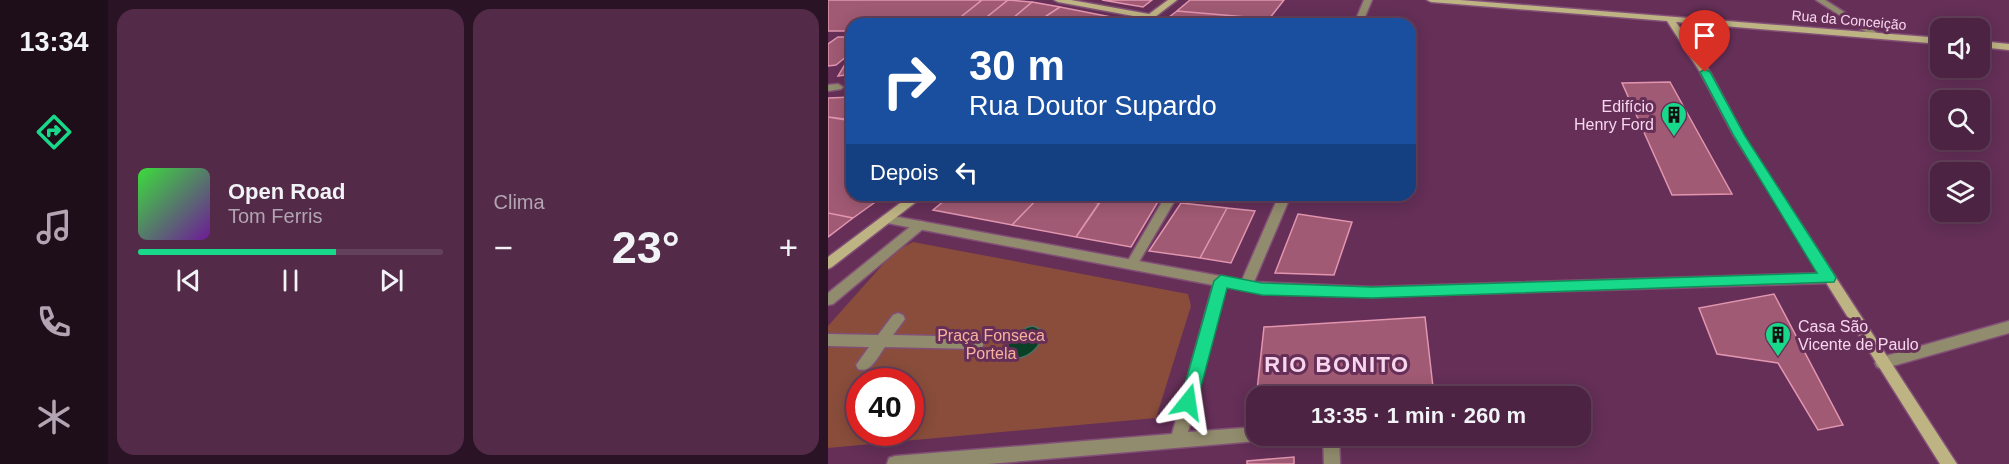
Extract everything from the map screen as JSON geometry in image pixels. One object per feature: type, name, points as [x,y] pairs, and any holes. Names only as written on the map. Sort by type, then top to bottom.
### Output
[{"type":"main road","points":[[1058,0],[1151,17],[1173,0]]},
{"type":"main road","name":"Rua da Conceição","points":[[1431,0],[1930,40]]},
{"type":"main road","points":[[1669,18],[1705,72],[1739,136],[1828,278],[1949,464]]},
{"type":"main road","points":[[1990,45],[2009,47]]},
{"type":"main road","points":[[828,264],[911,201]]},
{"type":"street","points":[[1360,18],[1368,0]]},
{"type":"street","points":[[1820,0],[1878,36]]},
{"type":"street","points":[[1132,264],[1169,201]]},
{"type":"street","points":[[1246,286],[1282,201]]},
{"type":"street","points":[[887,219],[1262,289],[1372,292],[1828,278]]},
{"type":"street","points":[[828,300],[920,225]]},
{"type":"street","points":[[1178,440],[1221,281]]},
{"type":"street","points":[[863,365],[898,319]]},
{"type":"street","points":[[1882,363],[2009,327]]},
{"type":"street","points":[[828,340],[977,343]]},
{"type":"street","points":[[895,464],[1246,435]]},
{"type":"street","points":[[1332,446],[1332,464]]},
{"type":"green space","name":"Praça Fonseca Portela","points":[[913,242],[1188,294],[1191,306],[1156,418],[924,439],[924,368],[846,368],[846,446],[850,446],[828,448],[828,326],[894,252]]},
{"type":"shaded area","points":[[1033,326],[1042,330],[1040,342],[1036,348],[1027,355],[1009,358],[1007,347],[1009,342],[1017,333]]},
{"type":"building","points":[[828,0],[982,0],[960,18],[846,18],[846,31],[828,31]]},
{"type":"building","points":[[982,0],[1008,0],[986,18],[960,18]]},
{"type":"building","points":[[1008,0],[1032,2],[1013,18],[986,18]]},
{"type":"building","points":[[1102,0],[1152,0],[1143,7]]},
{"type":"building","points":[[1190,0],[1284,0],[1270,18],[1177,11]]},
{"type":"building","points":[[1032,2],[1060,7],[1043,18],[1013,18]]},
{"type":"building","points":[[1060,7],[1116,18],[1043,18]]},
{"type":"building","points":[[1177,11],[1258,18],[1168,18]]},
{"type":"building","points":[[838,37],[846,37],[846,57],[836,65],[828,66],[828,44]]},
{"type":"building","points":[[846,63],[846,75],[838,76]]},
{"type":"building","name":"Edifício Henry Ford","points":[[1670,82],[1732,194],[1672,195],[1622,83]]},
{"type":"building","points":[[846,97],[846,118],[828,117],[828,98]]},
{"type":"building","points":[[828,117],[846,120],[846,201],[877,201],[853,218],[828,213]]},
{"type":"building","points":[[944,201],[1035,201],[1012,225],[933,210]]},
{"type":"building","points":[[1035,201],[1099,203],[1076,237],[1012,225]]},
{"type":"building","points":[[1101,201],[1158,201],[1131,247],[1076,237]]},
{"type":"building","points":[[1181,203],[1227,208],[1200,258],[1149,251]]},
{"type":"building","points":[[1227,208],[1255,211],[1231,263],[1200,258]]},
{"type":"building","points":[[828,213],[853,218],[828,237]]},
{"type":"building","points":[[1298,214],[1352,222],[1334,275],[1275,273]]},
{"type":"building","name":"Casa São Vicente de Paulo","points":[[1774,294],[1843,425],[1818,430],[1778,363],[1717,354],[1699,308]]},
{"type":"building","points":[[1425,317],[1433,386],[1258,386],[1264,327]]},
{"type":"building","points":[[1294,457],[1294,464],[1247,464],[1247,461]]},
{"type":"place","name":"Edifício Henry Ford","points":[[1674,138]]},
{"type":"place","name":"Casa São Vicente de Paulo","points":[[1778,358]]},
{"type":"district","name":"RIO BONITO","points":[[1337,364]]},
{"type":"route","points":[[1188,402],[1221,281],[1262,289],[1372,292],[1828,278],[1739,136],[1705,72]]}]
